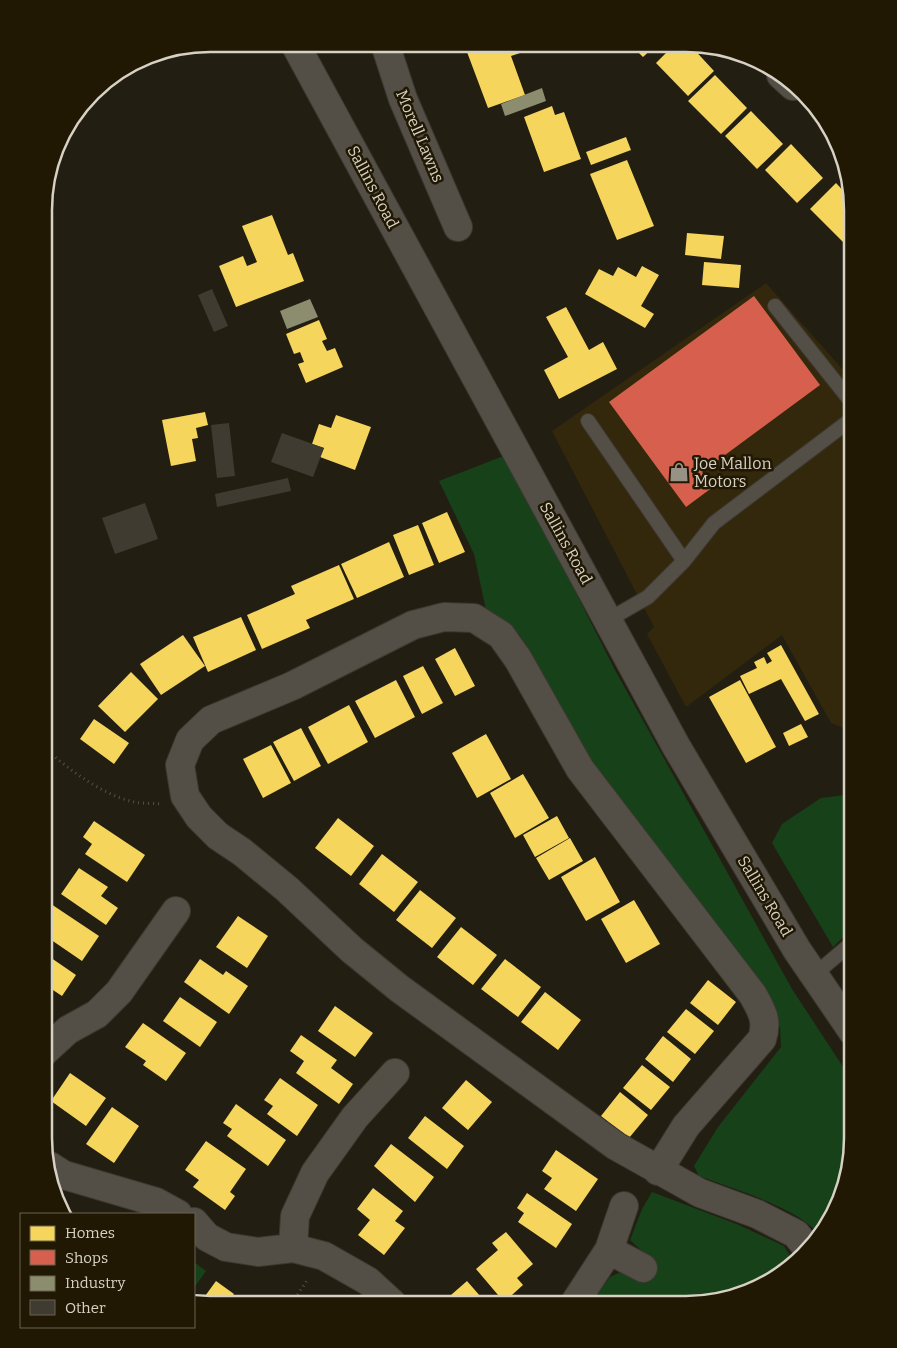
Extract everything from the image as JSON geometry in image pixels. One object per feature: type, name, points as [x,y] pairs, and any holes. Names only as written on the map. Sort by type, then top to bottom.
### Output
[{"type":"street","name":"Sallins Road","points":[[300,53],[676,746],[814,975],[844,1019]]},
{"type":"street","name":"Morell Lawns","points":[[388,53],[403,99],[458,227]]},
{"type":"street","points":[[658,1171],[686,1126],[762,1039],[766,1027],[764,1013],[753,995],[580,769],[518,659],[501,635],[474,618],[444,617],[413,625],[292,686],[211,720],[190,740],[180,765],[185,796],[199,816],[218,836],[242,852],[400,989],[616,1146],[658,1171],[700,1193],[757,1214],[796,1234],[803,1243]]},
{"type":"street","points":[[53,1044],[68,1030],[97,1014],[119,992],[176,911]]},
{"type":"street","points":[[293,1248],[296,1216],[314,1173],[355,1117],[395,1073]]},
{"type":"street","points":[[57,1170],[64,1175],[161,1210]]},
{"type":"street","points":[[579,1296],[609,1250],[624,1206]]},
{"type":"street","points":[[195,1223],[207,1236],[226,1247],[258,1252],[293,1248],[324,1256],[368,1281],[384,1296]]},
{"type":"street","points":[[609,1250],[643,1268]]},
{"type":"lane","points":[[775,306],[844,393]]},
{"type":"lane","points":[[588,421],[684,561]]},
{"type":"lane","points":[[608,620],[648,597],[684,561],[714,523],[844,425]]},
{"type":"lane","points":[[814,975],[844,950]]},
{"type":"path","points":[[53,755],[84,778],[131,801],[165,804],[185,796]]},
{"type":"shaded area","points":[[766,283],[844,371],[844,728],[831,723],[782,635],[686,707],[647,634],[654,627],[552,431]]},
{"type":"green space","points":[[506,455],[615,670],[792,989],[844,1068],[844,1147],[841,1168],[832,1198],[814,1230],[799,1217],[765,1200],[699,1176],[694,1166],[718,1127],[781,1047],[780,1027],[680,887],[606,791],[519,634],[486,610],[474,554],[439,481]]},
{"type":"green space","points":[[844,795],[844,937],[833,947],[772,843],[782,824],[821,798]]},
{"type":"green space","points":[[652,1192],[739,1225],[784,1246],[790,1256],[765,1274],[727,1290],[686,1296],[596,1296],[610,1277],[623,1271],[647,1282],[656,1264],[630,1240],[642,1209]]},
{"type":"green space","points":[[195,1263],[206,1271],[195,1287]]},
{"type":"building: Homes","points":[[467,53],[520,53],[511,56],[525,95],[488,108]]},
{"type":"building: Homes","points":[[639,53],[647,53],[643,57]]},
{"type":"building: Homes","points":[[666,53],[698,54],[714,71],[688,96],[656,63]]},
{"type":"building: Homes","points":[[715,75],[747,108],[721,134],[688,101]]},
{"type":"building: Homes","points":[[552,106],[555,115],[564,112],[581,159],[544,172],[524,117]]},
{"type":"building: Homes","points":[[751,111],[783,144],[757,169],[725,136]]},
{"type":"building: Homes","points":[[626,137],[631,150],[591,165],[586,152]]},
{"type":"building: Homes","points":[[791,144],[823,178],[797,203],[765,170]]},
{"type":"building: Homes","points":[[627,160],[654,226],[617,240],[590,174]]},
{"type":"building: Homes","points":[[836,183],[842,190],[844,201],[844,241],[843,242],[810,209]]},
{"type":"building: Homes","points":[[272,215],[288,255],[293,253],[304,281],[236,307],[219,266],[243,256],[247,266],[257,262],[242,226]]},
{"type":"building: Homes","points":[[687,233],[724,236],[721,259],[685,255]]},
{"type":"building: Homes","points":[[704,262],[741,265],[739,288],[702,285]]},
{"type":"building: Homes","points":[[642,266],[659,275],[641,306],[654,314],[645,328],[585,294],[599,269],[613,276],[618,267],[636,277]]},
{"type":"building: Homes","points":[[566,307],[589,350],[603,342],[617,369],[559,399],[544,370],[568,357],[546,317]]},
{"type":"building: Homes","points":[[319,320],[327,339],[322,341],[327,351],[335,348],[343,367],[306,383],[298,364],[304,362],[300,352],[294,354],[286,334]]},
{"type":"building: Homes","points":[[205,412],[208,425],[196,428],[198,438],[192,439],[196,461],[171,466],[162,420]]},
{"type":"building: Homes","points":[[336,415],[371,427],[355,470],[320,457],[324,448],[312,444],[319,424],[331,428]]},
{"type":"building: Homes","points":[[447,512],[465,552],[439,563],[422,523]]},
{"type":"building: Homes","points":[[418,525],[434,565],[409,575],[393,535]]},
{"type":"building: Homes","points":[[389,542],[404,577],[357,598],[341,564]]},
{"type":"building: Homes","points":[[339,565],[354,599],[306,620],[310,628],[262,649],[247,615],[295,594],[291,586]]},
{"type":"building: Homes","points":[[241,617],[256,650],[208,672],[193,637]]},
{"type":"building: Homes","points":[[183,635],[205,666],[161,695],[140,664]]},
{"type":"building: Homes","points":[[781,645],[819,714],[805,721],[781,679],[749,694],[740,676],[757,668],[754,662],[764,657],[767,664],[772,661],[767,653]]},
{"type":"building: Homes","points":[[455,648],[475,686],[455,696],[435,659]]},
{"type":"building: Homes","points":[[423,666],[443,703],[422,714],[403,676]]},
{"type":"building: Homes","points":[[131,672],[158,699],[125,732],[98,706]]},
{"type":"building: Homes","points":[[396,680],[415,717],[375,738],[355,701]]},
{"type":"building: Homes","points":[[740,680],[776,747],[746,763],[709,697]]},
{"type":"building: Homes","points":[[349,705],[368,742],[328,764],[308,727]]},
{"type":"building: Homes","points":[[94,719],[129,743],[114,764],[80,739]]},
{"type":"building: Homes","points":[[801,724],[808,737],[789,746],[783,733]]},
{"type":"building: Homes","points":[[301,728],[321,766],[294,781],[273,742]]},
{"type":"building: Homes","points":[[486,734],[511,779],[477,798],[452,753]]},
{"type":"building: Homes","points":[[271,745],[291,783],[263,798],[243,759]]},
{"type":"building: Homes","points":[[523,774],[549,818],[515,838],[490,793]]},
{"type":"building: Homes","points":[[557,816],[569,838],[535,857],[523,835]]},
{"type":"building: Homes","points":[[338,818],[374,846],[351,876],[315,848]]},
{"type":"building: Homes","points":[[94,821],[145,855],[127,882],[85,854],[92,844],[83,837]]},
{"type":"building: Homes","points":[[570,838],[583,861],[549,880],[536,858]]},
{"type":"building: Homes","points":[[382,854],[418,882],[394,912],[359,884]]},
{"type":"building: Homes","points":[[595,857],[620,902],[586,921],[561,877]]},
{"type":"building: Homes","points":[[79,868],[108,887],[101,896],[118,908],[106,925],[61,894]]},
{"type":"building: Homes","points":[[420,890],[456,918],[432,948],[396,920]]},
{"type":"building: Homes","points":[[634,900],[660,944],[626,963],[601,919]]},
{"type":"building: Homes","points":[[53,905],[99,936],[82,961],[53,941]]},
{"type":"building: Homes","points":[[238,916],[268,936],[247,968],[216,947]]},
{"type":"building: Homes","points":[[461,927],[497,955],[473,985],[437,957]]},
{"type":"building: Homes","points":[[53,959],[76,975],[62,996],[53,990]]},
{"type":"building: Homes","points":[[200,959],[223,975],[226,971],[248,986],[229,1014],[184,982]]},
{"type":"building: Homes","points":[[505,959],[541,987],[518,1017],[481,989]]},
{"type":"building: Homes","points":[[708,980],[736,1002],[718,1025],[690,1003]]},
{"type":"building: Homes","points":[[545,992],[581,1020],[558,1050],[521,1022]]},
{"type":"building: Homes","points":[[180,997],[217,1022],[200,1047],[163,1021]]},
{"type":"building: Homes","points":[[335,1006],[373,1033],[355,1057],[318,1031]]},
{"type":"building: Homes","points":[[686,1009],[714,1031],[695,1054],[667,1032]]},
{"type":"building: Homes","points":[[143,1023],[186,1053],[166,1081],[143,1065],[146,1061],[125,1047]]},
{"type":"building: Homes","points":[[301,1035],[337,1060],[331,1068],[353,1084],[339,1104],[296,1073],[304,1061],[290,1051]]},
{"type":"building: Homes","points":[[663,1036],[691,1059],[673,1082],[645,1059]]},
{"type":"building: Homes","points":[[642,1065],[670,1087],[651,1110],[623,1088]]},
{"type":"building: Homes","points":[[70,1073],[106,1098],[86,1126],[53,1102],[53,1098]]},
{"type":"building: Homes","points":[[280,1078],[318,1105],[297,1136],[267,1114],[273,1106],[264,1100]]},
{"type":"building: Homes","points":[[466,1080],[492,1102],[468,1130],[442,1108]]},
{"type":"building: Homes","points":[[620,1092],[648,1115],[629,1138],[601,1116]]},
{"type":"building: Homes","points":[[236,1104],[286,1140],[268,1166],[227,1136],[232,1129],[223,1123]]},
{"type":"building: Homes","points":[[112,1107],[139,1126],[114,1163],[86,1144]]},
{"type":"building: Homes","points":[[425,1116],[464,1146],[447,1169],[408,1138]]},
{"type":"building: Homes","points":[[206,1141],[246,1169],[230,1192],[235,1196],[225,1210],[193,1187],[199,1180],[185,1170]]},
{"type":"building: Homes","points":[[391,1144],[434,1177],[415,1202],[374,1166]]},
{"type":"building: Homes","points":[[556,1150],[598,1179],[576,1211],[544,1189],[552,1178],[542,1171]]},
{"type":"building: Homes","points":[[373,1188],[403,1211],[395,1221],[405,1228],[384,1255],[358,1235],[370,1220],[357,1209]]},
{"type":"building: Homes","points":[[527,1193],[572,1224],[556,1248],[518,1222],[524,1213],[517,1208]]},
{"type":"building: Homes","points":[[506,1232],[533,1264],[517,1278],[523,1285],[511,1296],[499,1296],[476,1269],[498,1250],[492,1243]]},
{"type":"building: Homes","points":[[216,1281],[234,1294],[232,1296],[205,1295]]},
{"type":"building: Homes","points":[[467,1281],[480,1296],[450,1296]]},
{"type":"building: Shops","points":[[754,296],[820,385],[702,472],[713,487],[686,507],[609,402]]},
{"type":"building: Industry","points":[[542,88],[546,101],[505,116],[501,104]]},
{"type":"building: Industry","points":[[310,299],[318,317],[287,329],[280,311]]},
{"type":"building: Other","points":[[212,289],[228,326],[214,332],[198,295]]},
{"type":"building: Other","points":[[229,423],[235,476],[217,478],[211,425]]},
{"type":"building: Other","points":[[282,433],[324,448],[313,477],[271,462]]},
{"type":"building: Other","points":[[288,478],[291,491],[217,507],[215,494]]},
{"type":"building: Other","points":[[145,503],[158,539],[115,554],[102,518]]},
{"type":"place","name":"Joe Mallon Motors","points":[[679,472]]}]
